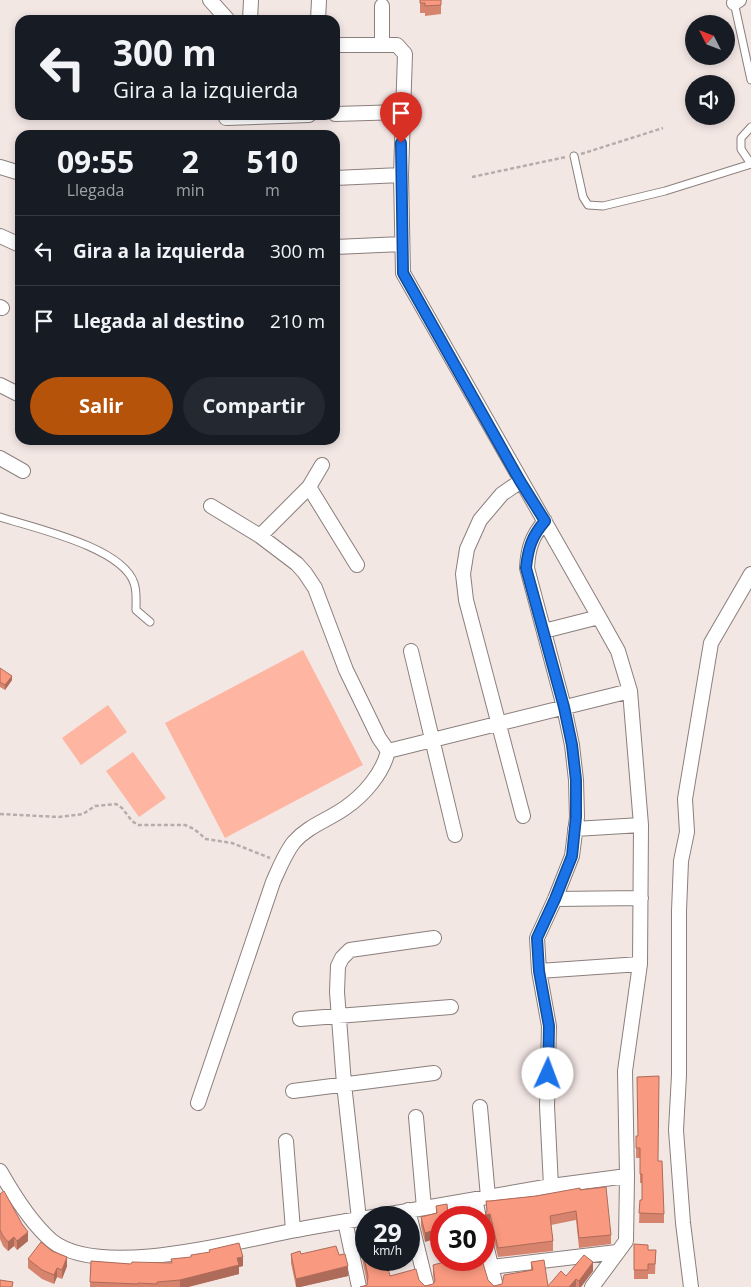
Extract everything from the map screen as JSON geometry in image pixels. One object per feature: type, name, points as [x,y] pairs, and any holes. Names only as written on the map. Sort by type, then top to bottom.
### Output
[{"type":"street","points":[[210,0],[224,15]]},
{"type":"street","points":[[250,15],[251,0]]},
{"type":"street","points":[[318,15],[319,0]]},
{"type":"street","points":[[382,6],[382,45]]},
{"type":"street","points":[[340,45],[397,45],[405,54],[401,175],[403,273],[618,651],[630,691],[641,826],[641,898],[640,964],[625,1071],[626,1241],[592,1287]]},
{"type":"street","points":[[340,114],[402,112]]},
{"type":"street","points":[[0,167],[15,172]]},
{"type":"street","points":[[340,178],[401,175]]},
{"type":"street","points":[[0,236],[15,243]]},
{"type":"street","points":[[340,247],[402,244]]},
{"type":"street","points":[[0,385],[15,392]]},
{"type":"street","points":[[0,458],[23,471]]},
{"type":"street","points":[[260,536],[309,487],[322,465]]},
{"type":"street","points":[[520,481],[502,494],[480,520],[466,548],[463,574],[466,600],[523,816]]},
{"type":"street","points":[[309,487],[357,565]]},
{"type":"street","points":[[198,1104],[273,882],[282,862],[294,842],[309,828],[346,808],[370,786],[385,762],[388,751],[379,738],[346,670],[315,588],[297,564],[260,536],[211,506]]},
{"type":"street","points":[[545,521],[537,530],[528,549],[526,568],[564,707],[572,745],[576,780],[575,829],[572,856],[537,938],[539,971],[549,1026],[547,1106],[551,1186]]},
{"type":"street","points":[[691,1287],[683,1223],[676,1130],[679,1076],[679,912],[681,861],[687,832],[685,799],[712,643],[751,574]]},
{"type":"street","points":[[544,631],[599,617]]},
{"type":"street","points":[[411,651],[455,835]]},
{"type":"street","points":[[388,751],[630,691]]},
{"type":"street","points":[[575,829],[641,826]]},
{"type":"street","points":[[555,899],[641,898]]},
{"type":"street","points":[[362,1206],[344,1084],[337,992],[338,966],[342,958],[350,950],[434,938]]},
{"type":"street","points":[[539,971],[640,964]]},
{"type":"street","points":[[300,1019],[451,1007]]},
{"type":"street","points":[[293,1091],[434,1073]]},
{"type":"street","points":[[480,1107],[480,1206]]},
{"type":"street","points":[[416,1117],[424,1208]]},
{"type":"street","points":[[286,1141],[294,1230]]},
{"type":"street","points":[[0,1172],[37,1225],[53,1241],[74,1252],[108,1257],[142,1257],[180,1253],[355,1220]]},
{"type":"street","points":[[420,1208],[551,1186],[627,1176]]},
{"type":"street","points":[[345,1222],[355,1286]]},
{"type":"street","points":[[495,1267],[617,1252]]},
{"type":"street","points":[[420,1259],[427,1287]]},
{"type":"street","points":[[492,1271],[496,1287]]},
{"type":"lane","points":[[735,1],[751,80]]},
{"type":"lane","points":[[574,156],[583,197],[588,205],[603,206],[665,191],[751,164],[741,149],[741,138],[751,127]]},
{"type":"lane","points":[[0,517],[98,549],[125,569],[134,582],[136,610],[150,622]]},
{"type":"path","points":[[0,814],[59,817],[83,814],[95,806],[116,804],[122,808],[132,822],[138,824],[185,825],[194,829],[206,839],[232,843],[282,862]]},
{"type":"shaded area","points":[[303,650],[363,765],[225,838],[165,723]]},
{"type":"shaded area","points":[[108,705],[127,732],[81,765],[62,738]]},
{"type":"shaded area","points":[[133,752],[166,798],[139,817],[106,771]]},
{"type":"building","points":[[420,0],[441,0],[441,5],[425,6],[425,3],[420,3]]},
{"type":"building","points":[[0,668],[12,676],[5,685],[0,682]]},
{"type":"building","points":[[659,1076],[658,1161],[662,1161],[664,1214],[639,1213],[640,1200],[642,1200],[642,1174],[640,1174],[640,1148],[636,1148],[636,1136],[638,1136],[637,1077]]},
{"type":"building","points":[[606,1187],[611,1235],[579,1238],[576,1211],[550,1216],[553,1241],[498,1248],[495,1235],[495,1206],[486,1206],[486,1201],[536,1196],[580,1188],[580,1190]]},
{"type":"building","points":[[4,1191],[28,1232],[17,1241],[14,1237],[8,1242],[0,1230],[0,1194]]},
{"type":"building","points":[[430,1215],[430,1231],[425,1233],[421,1217]]},
{"type":"building","points":[[41,1242],[52,1251],[67,1257],[62,1270],[57,1268],[54,1275],[42,1270],[28,1259]]},
{"type":"building","points":[[239,1243],[243,1257],[237,1258],[239,1265],[180,1280],[157,1282],[157,1284],[90,1282],[91,1261],[131,1264],[132,1262],[172,1263],[171,1259],[191,1257],[191,1255],[210,1252],[209,1250]]},
{"type":"building","points":[[634,1244],[648,1245],[648,1250],[656,1250],[655,1264],[648,1264],[648,1270],[634,1270]]},
{"type":"building","points":[[336,1246],[339,1255],[345,1254],[348,1266],[296,1279],[291,1254],[300,1251],[301,1254]]},
{"type":"building","points":[[584,1255],[593,1262],[579,1281],[576,1279],[569,1287],[360,1287],[367,1285],[367,1271],[389,1271],[390,1276],[417,1271],[419,1280],[425,1286],[433,1284],[435,1281],[434,1271],[485,1271],[488,1280],[494,1286],[502,1284],[504,1275],[533,1270],[531,1262],[544,1260],[548,1286],[561,1271],[566,1276]]},
{"type":"building","points":[[0,1280],[13,1282],[12,1287],[0,1287]]},
{"type":"route","points":[[401,143],[403,273],[520,481],[545,521],[537,530],[528,549],[526,568],[564,707],[572,745],[576,780],[576,817],[572,856],[537,938],[539,971],[549,1026],[548,1074]]}]
